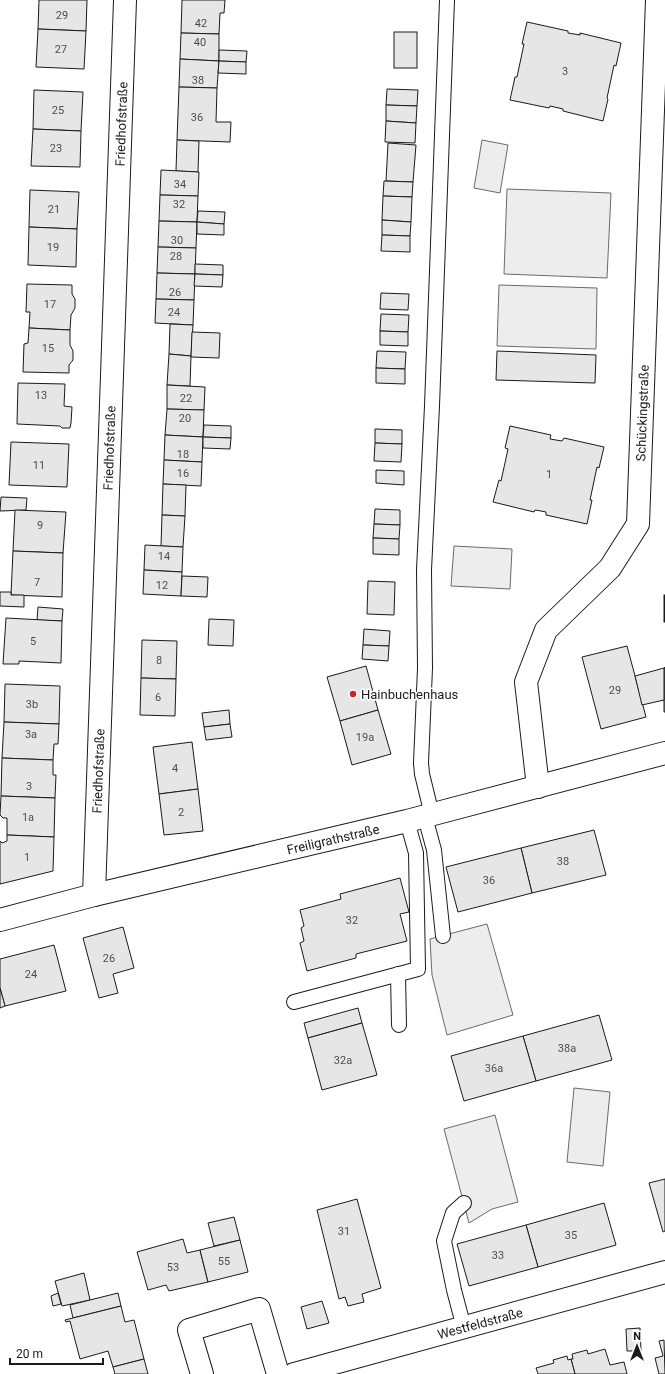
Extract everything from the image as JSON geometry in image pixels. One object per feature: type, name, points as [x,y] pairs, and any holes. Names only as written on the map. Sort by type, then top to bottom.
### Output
[{"type":"street","name":"Friedhofstraße","points":[[94,895],[125,0]]},
{"type":"street","name":"Schückingstraße","points":[[538,787],[526,682],[546,630],[610,568],[638,524],[657,0]]},
{"type":"street","name":"Freiligrathstraße","points":[[0,920],[94,895],[421,818],[665,754]]},
{"type":"street","name":"Westfeldstraße","points":[[294,1374],[665,1272]]},
{"type":"street","points":[[202,1374],[189,1330],[259,1309],[278,1374]]},
{"type":"lane","points":[[294,1002],[418,969],[416,853],[421,818],[421,763],[425,668],[424,570],[432,406],[447,0]]},
{"type":"lane","points":[[421,818],[434,850],[443,936]]},
{"type":"lane","points":[[398,974],[399,1025]]},
{"type":"lane","points":[[464,1203],[453,1213],[444,1241],[454,1290],[464,1328]]},
{"type":"shaded area","points":[[482,140],[508,145],[500,193],[474,188]]},
{"type":"shaded area","points":[[507,189],[611,193],[607,278],[504,274]]},
{"type":"shaded area","points":[[499,285],[597,288],[596,349],[497,346]]},
{"type":"shaded area","points":[[454,546],[512,549],[510,589],[451,586]]},
{"type":"shaded area","points":[[487,924],[513,1015],[447,1035],[432,975],[430,939]]},
{"type":"shaded area","points":[[574,1088],[610,1092],[603,1166],[567,1162]]},
{"type":"shaded area","points":[[495,1115],[518,1202],[492,1209],[469,1223],[444,1129]]},
{"type":"building","points":[[39,0],[87,0],[86,31],[38,29]]},
{"type":"building","points":[[182,0],[225,0],[224,13],[220,13],[219,34],[181,33]]},
{"type":"building","points":[[527,22],[568,31],[568,33],[580,35],[580,33],[621,43],[616,66],[614,65],[603,121],[563,111],[563,109],[550,106],[549,108],[510,100],[515,77],[517,77]]},
{"type":"building","points":[[38,29],[86,31],[84,69],[36,67]]},
{"type":"building","points":[[394,32],[417,32],[417,68],[394,68]]},
{"type":"building","points":[[181,33],[219,34],[219,61],[180,59]]},
{"type":"building","points":[[219,50],[247,51],[246,62],[219,61]]},
{"type":"building","points":[[180,59],[219,61],[217,88],[179,87]]},
{"type":"building","points":[[219,61],[246,62],[246,74],[218,73]]},
{"type":"building","points":[[179,87],[217,88],[216,122],[231,122],[230,142],[177,140]]},
{"type":"building","points":[[387,89],[418,90],[417,106],[386,105]]},
{"type":"building","points":[[34,90],[83,92],[81,131],[33,129]]},
{"type":"building","points":[[386,105],[417,106],[416,123],[386,121]]},
{"type":"building","points":[[386,121],[416,123],[415,143],[385,142]]},
{"type":"building","points":[[33,129],[81,131],[80,167],[31,166]]},
{"type":"building","points":[[177,140],[199,141],[198,172],[176,171]]},
{"type":"building","points":[[388,143],[416,145],[413,182],[386,181]]},
{"type":"building","points":[[161,170],[199,172],[198,196],[160,195]]},
{"type":"building","points":[[384,181],[413,182],[412,197],[383,196]]},
{"type":"building","points":[[30,190],[79,192],[77,229],[29,227]]},
{"type":"building","points":[[160,195],[198,196],[197,222],[159,221]]},
{"type":"building","points":[[383,196],[412,197],[411,222],[382,220]]},
{"type":"building","points":[[198,211],[225,212],[224,224],[197,222]]},
{"type":"building","points":[[382,220],[411,222],[410,236],[382,235]]},
{"type":"building","points":[[159,221],[197,222],[196,248],[158,247]]},
{"type":"building","points":[[197,222],[224,224],[224,235],[197,234]]},
{"type":"building","points":[[29,227],[77,229],[76,267],[28,265]]},
{"type":"building","points":[[382,235],[410,236],[410,252],[381,251]]},
{"type":"building","points":[[158,247],[196,248],[195,274],[157,273]]},
{"type":"building","points":[[195,264],[223,265],[223,275],[195,274]]},
{"type":"building","points":[[157,273],[195,274],[194,300],[156,299]]},
{"type":"building","points":[[195,274],[223,275],[222,287],[194,286]]},
{"type":"building","points":[[27,284],[72,285],[75,308],[71,315],[70,330],[29,328],[30,312],[26,312]]},
{"type":"building","points":[[381,293],[409,294],[408,310],[380,309]]},
{"type":"building","points":[[156,299],[194,300],[193,325],[155,323]]},
{"type":"building","points":[[381,314],[409,315],[408,332],[380,331]]},
{"type":"building","points":[[170,324],[193,325],[191,356],[169,354]]},
{"type":"building","points":[[29,328],[70,330],[70,345],[73,351],[73,360],[69,365],[69,373],[23,372],[24,344],[28,343]]},
{"type":"building","points":[[380,331],[408,332],[408,346],[380,345]]},
{"type":"building","points":[[192,332],[220,333],[219,358],[191,357]]},
{"type":"building","points":[[377,351],[406,352],[405,369],[376,368]]},
{"type":"building","points":[[497,351],[596,355],[595,383],[496,380]]},
{"type":"building","points":[[169,354],[191,356],[190,386],[167,385]]},
{"type":"building","points":[[376,368],[405,369],[405,384],[376,383]]},
{"type":"building","points":[[18,383],[65,384],[64,406],[72,407],[70,428],[62,428],[60,426],[17,424]]},
{"type":"building","points":[[167,385],[205,387],[204,410],[167,409]]},
{"type":"building","points":[[167,409],[204,410],[203,437],[165,435]]},
{"type":"building","points":[[204,425],[231,426],[231,438],[203,437]]},
{"type":"building","points":[[510,426],[551,435],[550,439],[562,441],[564,438],[604,447],[599,468],[597,467],[587,524],[546,515],[546,512],[535,510],[534,512],[493,502],[499,480],[501,481],[508,449],[505,448]]},
{"type":"building","points":[[375,429],[402,430],[402,444],[375,443]]},
{"type":"building","points":[[165,435],[203,437],[202,462],[164,460]]},
{"type":"building","points":[[203,437],[231,438],[230,449],[203,448]]},
{"type":"building","points":[[11,442],[69,444],[67,487],[9,485]]},
{"type":"building","points":[[375,443],[402,444],[401,462],[374,461]]},
{"type":"building","points":[[164,460],[202,462],[201,486],[163,484]]},
{"type":"building","points":[[376,470],[404,471],[404,485],[376,483]]},
{"type":"building","points":[[163,484],[186,485],[185,516],[162,515]]},
{"type":"building","points":[[1,497],[27,498],[26,510],[0,511]]},
{"type":"building","points":[[375,509],[400,510],[400,525],[374,524]]},
{"type":"building","points":[[15,510],[66,512],[63,553],[13,551]]},
{"type":"building","points":[[162,515],[185,516],[183,547],[161,546]]},
{"type":"building","points":[[374,524],[400,525],[399,539],[373,538]]},
{"type":"building","points":[[373,538],[399,539],[399,555],[373,554]]},
{"type":"building","points":[[145,545],[183,547],[182,572],[144,570]]},
{"type":"building","points":[[13,551],[63,553],[62,597],[11,595]]},
{"type":"building","points":[[144,570],[182,572],[181,596],[143,594]]},
{"type":"building","points":[[182,576],[208,577],[207,597],[181,596]]},
{"type":"building","points":[[368,581],[395,582],[394,615],[367,614]]},
{"type":"building","points":[[0,592],[11,592],[11,595],[24,595],[24,607],[0,606]]},
{"type":"building","points":[[665,595],[665,622],[664,622]]},
{"type":"building","points":[[38,607],[63,609],[62,621],[37,620]]},
{"type":"building","points":[[6,618],[62,621],[61,663],[19,661],[19,664],[3,664]]},
{"type":"building","points":[[209,619],[234,620],[233,646],[208,645]]},
{"type":"building","points":[[364,629],[390,631],[389,646],[363,645]]},
{"type":"building","points":[[142,640],[177,641],[176,679],[141,678]]},
{"type":"building","points":[[363,645],[389,646],[388,661],[362,659]]},
{"type":"building","points":[[627,646],[646,717],[601,729],[582,657]]},
{"type":"building","name":"Hainbuchenhaus","points":[[366,666],[378,710],[340,721],[327,677]]},
{"type":"building","points":[[665,667],[665,712],[664,712],[664,668]]},
{"type":"building","points":[[664,668],[664,700],[642,705],[635,676]]},
{"type":"building","points":[[141,678],[176,679],[175,716],[140,715]]},
{"type":"building","points":[[5,684],[60,686],[59,724],[4,722]]},
{"type":"building","points":[[229,710],[230,724],[204,727],[202,713]]},
{"type":"building","name":"Hainbuchenhaus","points":[[378,710],[391,754],[352,765],[340,721]]},
{"type":"building","points":[[4,722],[59,724],[58,744],[54,744],[53,760],[2,758]]},
{"type":"building","points":[[230,724],[232,737],[206,740],[204,727]]},
{"type":"building","points":[[192,742],[198,789],[159,794],[153,747]]},
{"type":"building","points":[[2,758],[53,760],[53,775],[56,775],[55,798],[1,796]]},
{"type":"building","points":[[198,789],[203,831],[164,835],[159,794]]},
{"type":"building","points":[[1,796],[55,798],[54,837],[7,835],[7,818],[3,818],[0,815]]},
{"type":"building","points":[[594,830],[606,875],[532,893],[521,848]]},
{"type":"building","points":[[7,835],[54,837],[53,871],[0,884],[0,841],[2,843],[7,841]]},
{"type":"building","points":[[521,848],[532,893],[458,912],[446,867]]},
{"type":"building","points":[[400,878],[409,912],[400,914],[407,941],[356,954],[356,958],[307,971],[300,943],[304,941],[301,928],[304,926],[300,910],[341,899],[340,894]]},
{"type":"building","points":[[123,927],[134,968],[113,974],[118,993],[99,998],[83,938]]},
{"type":"building","points":[[54,945],[66,991],[5,1006],[0,988],[0,959]]},
{"type":"building","points":[[0,988],[5,1006],[0,1008]]},
{"type":"building","points":[[358,1008],[362,1023],[308,1038],[304,1023]]},
{"type":"building","points":[[599,1015],[612,1060],[536,1081],[523,1036]]},
{"type":"building","points":[[362,1023],[377,1075],[322,1090],[308,1038]]},
{"type":"building","points":[[523,1036],[536,1081],[464,1101],[451,1056]]},
{"type":"building","points":[[665,1179],[665,1231],[663,1232],[649,1183]]},
{"type":"building","points":[[357,1199],[381,1288],[362,1294],[364,1302],[348,1306],[345,1297],[339,1299],[317,1210]]},
{"type":"building","points":[[604,1203],[616,1245],[538,1267],[526,1225]]},
{"type":"building","points":[[234,1217],[240,1240],[214,1246],[208,1223]]},
{"type":"building","points":[[526,1225],[538,1267],[469,1286],[457,1244]]},
{"type":"building","points":[[183,1239],[187,1253],[200,1250],[208,1282],[169,1291],[166,1285],[148,1290],[137,1252]]},
{"type":"building","points":[[240,1240],[248,1272],[208,1282],[200,1250]]},
{"type":"building","points":[[84,1273],[90,1300],[62,1306],[55,1281]]},
{"type":"building","points":[[58,1293],[61,1304],[53,1306],[51,1296]]},
{"type":"building","points":[[118,1293],[121,1306],[73,1318],[70,1305]]},
{"type":"building","points":[[322,1301],[329,1323],[307,1329],[301,1307]]},
{"type":"building","points":[[121,1306],[125,1322],[134,1320],[144,1359],[113,1367],[108,1351],[80,1359],[70,1321],[66,1322],[65,1320]]},
{"type":"building","points":[[640,1328],[641,1351],[627,1351],[626,1329]]},
{"type":"building","points":[[664,1340],[665,1374],[659,1374],[655,1358],[663,1356],[659,1341]]},
{"type":"building","points":[[605,1349],[610,1365],[624,1362],[627,1374],[575,1374],[571,1359],[573,1359],[572,1354],[587,1350],[588,1354]]},
{"type":"building","points":[[567,1356],[568,1360],[571,1359],[575,1374],[538,1374],[536,1368],[554,1363],[553,1360]]},
{"type":"building","points":[[144,1359],[148,1374],[115,1374],[113,1367]]},
{"type":"place","name":"Hainbuchenhaus","points":[[353,694]]}]
